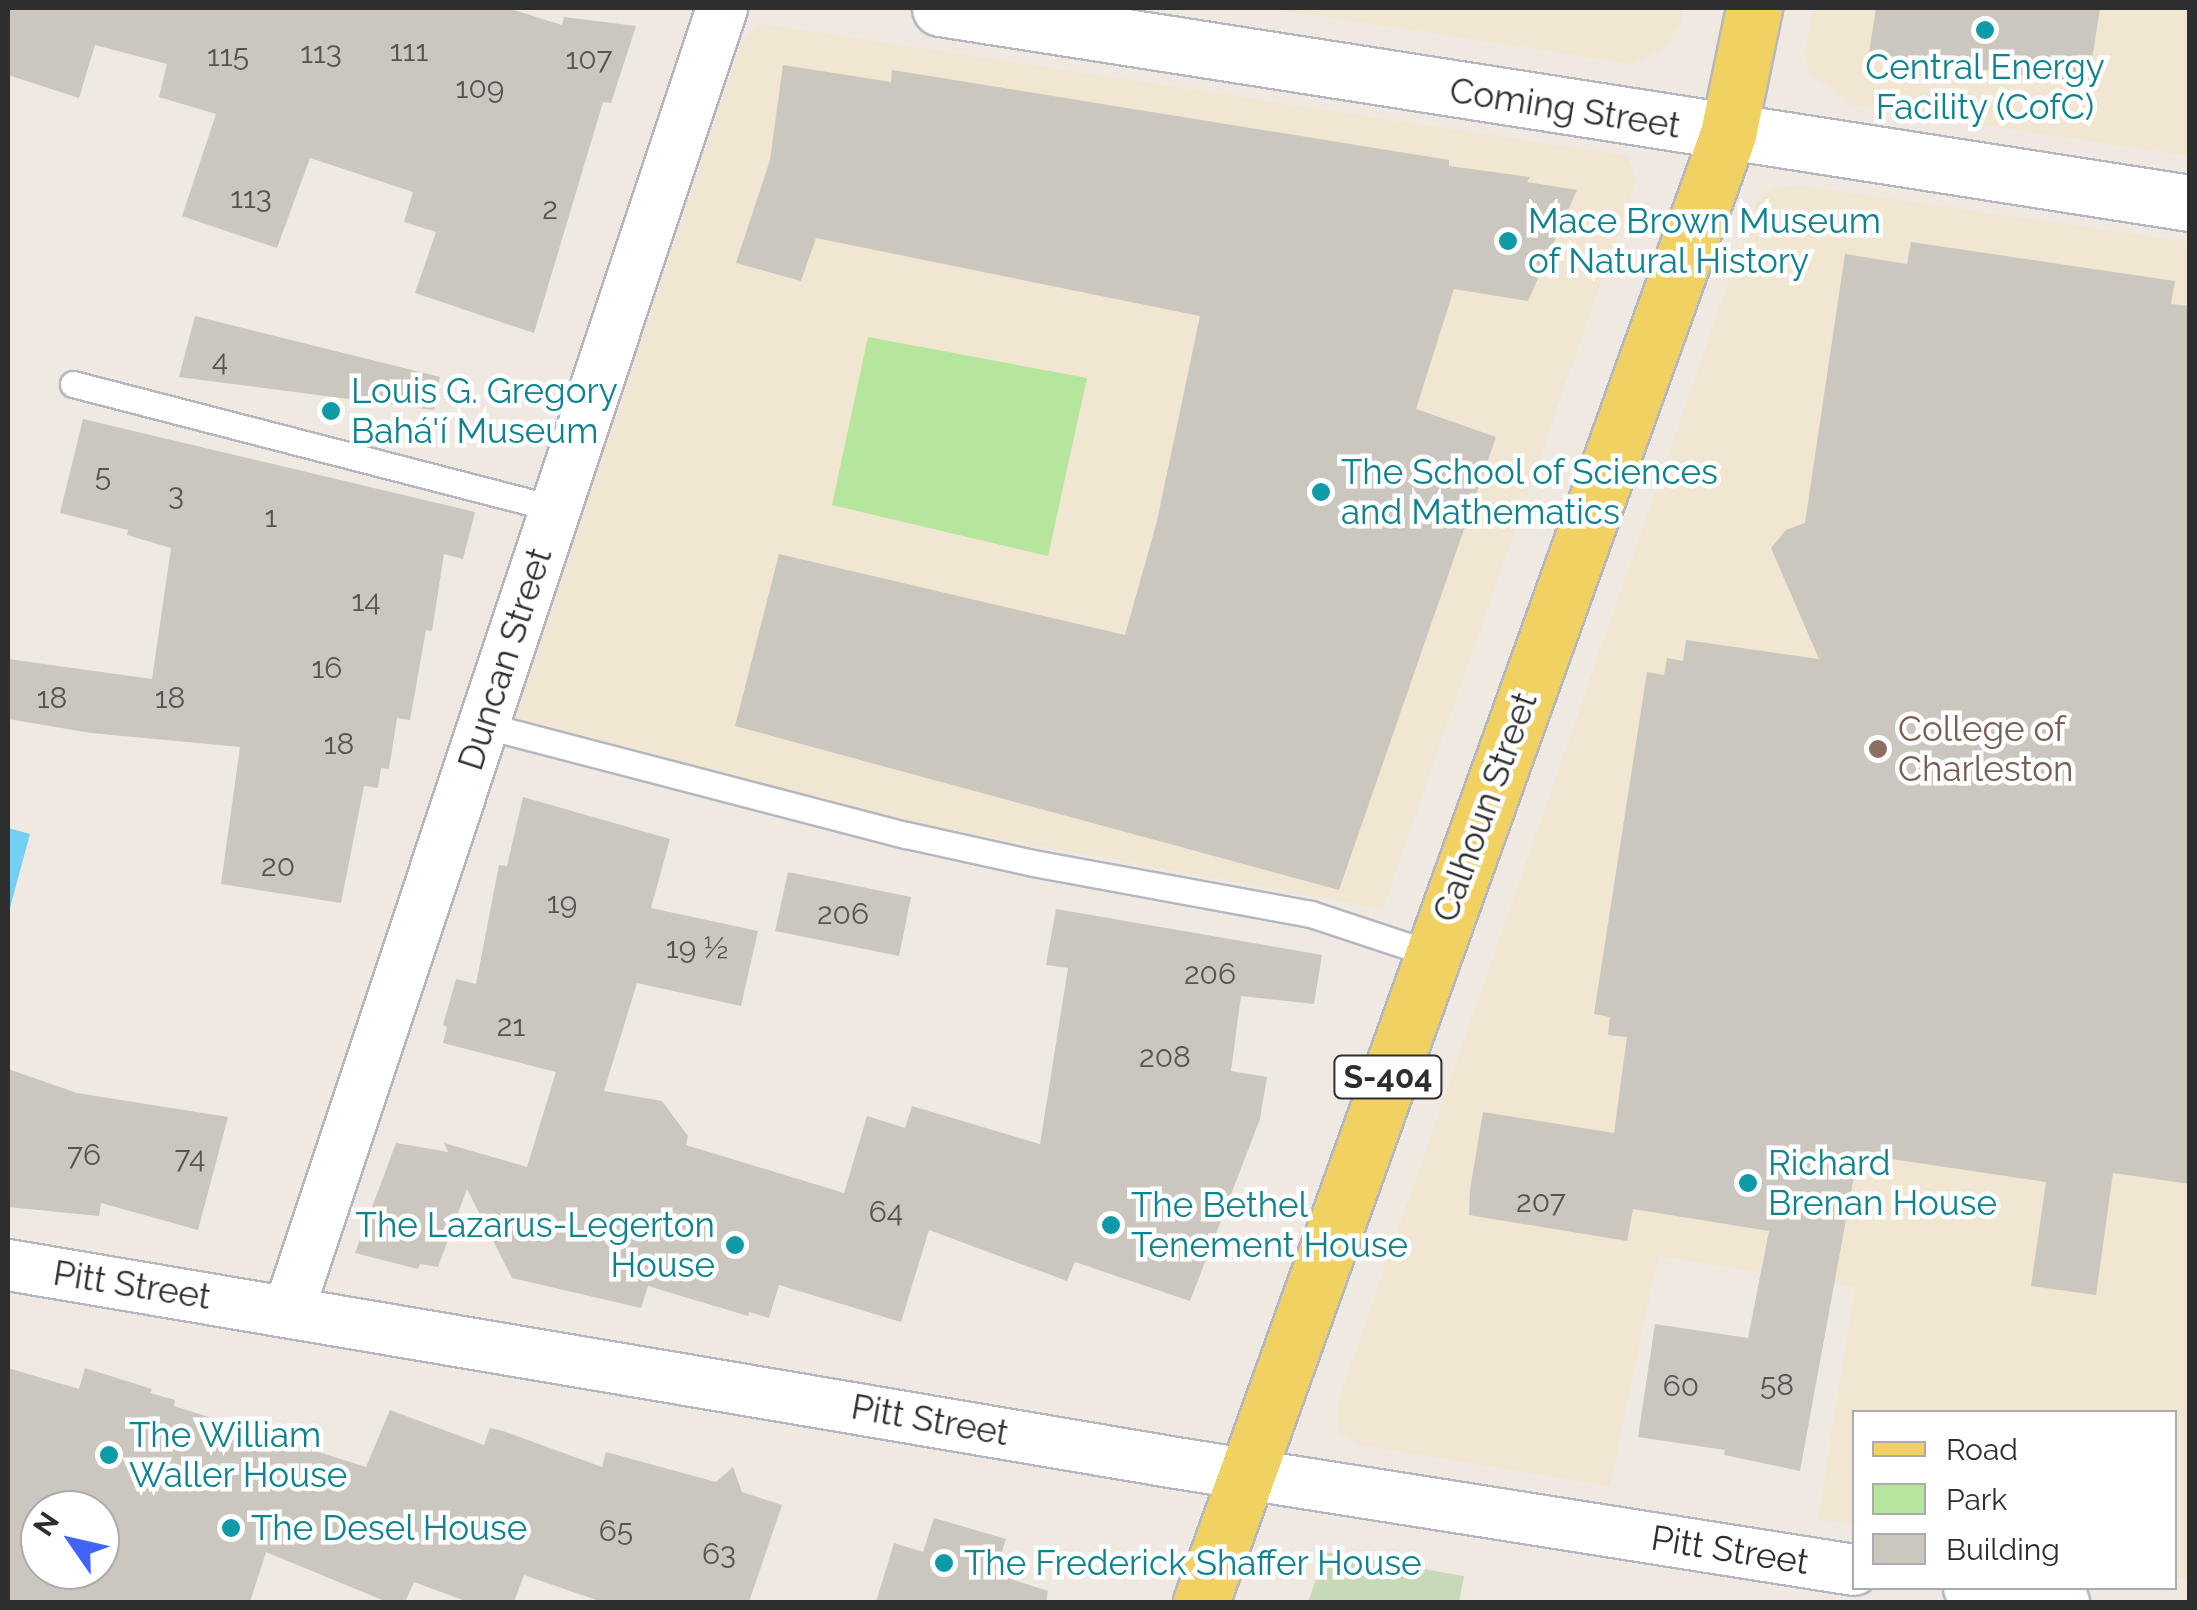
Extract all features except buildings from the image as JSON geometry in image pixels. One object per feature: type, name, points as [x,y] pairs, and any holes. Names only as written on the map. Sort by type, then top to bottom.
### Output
[{"type":"main road","name":"Calhoun Street","points":[[1200,1602],[1728,134],[1754,8]]},
{"type":"street","name":"Duncan Street","points":[[289,1310],[722,8]]},
{"type":"street","name":"Coming Street","points":[[940,8],[1728,134],[2190,203]]},
{"type":"street","name":"Pitt Street","points":[[8,1264],[1244,1474],[1852,1570]]},
{"type":"street","points":[[1983,1590],[2064,1602]]},
{"type":"lane","points":[[73,384],[555,509]]},
{"type":"lane","points":[[483,726],[1033,864],[1311,914],[1432,954]]},
{"type":"shaded area","points":[[1269,8],[1683,8],[1680,25],[1663,48],[1633,64]]},
{"type":"shaded area","points":[[1814,8],[2189,8],[2189,156],[1852,105],[1810,73],[1804,52]]},
{"type":"shaded area","points":[[762,24],[1627,156],[1637,179],[1383,909],[504,748],[741,44]]},
{"type":"shaded area","name":"College of Charleston","points":[[1801,186],[2189,242],[2189,1579],[2177,1577],[2177,1410],[1852,1410],[1852,1525],[1818,1519],[1855,1287],[1658,1256],[1610,1486],[1360,1445],[1339,1432],[1337,1405],[1756,203],[1772,188]]},
{"type":"green space","points":[[868,337],[1087,378],[1048,556],[832,505]]},
{"type":"green space","points":[[1325,1552],[1464,1576],[1459,1602],[1308,1602]]},
{"type":"water","points":[[8,828],[30,834],[8,915]]},
{"type":"place","name":"Central Energy Facility (CofC)","points":[[1985,30]]},
{"type":"place","name":"Mace Brown Museum of Natural History","points":[[1508,241]]},
{"type":"place","name":"Louis G. Gregory Bahá'í Museum","points":[[331,411]]},
{"type":"place","name":"The School of Sciences and Mathematics","points":[[1321,492]]},
{"type":"place","name":"College of Charleston","points":[[1878,749]]},
{"type":"place","name":"Richard Brenan House","points":[[1748,1183]]},
{"type":"place","name":"The Bethel Tenement House","points":[[1111,1225]]},
{"type":"place","name":"The Lazarus-Legerton House","points":[[735,1245]]},
{"type":"place","name":"The William Waller House","points":[[109,1455]]},
{"type":"place","name":"The Desel House","points":[[231,1528]]},
{"type":"place","name":"The Frederick Shaffer House","points":[[944,1563]]}]
